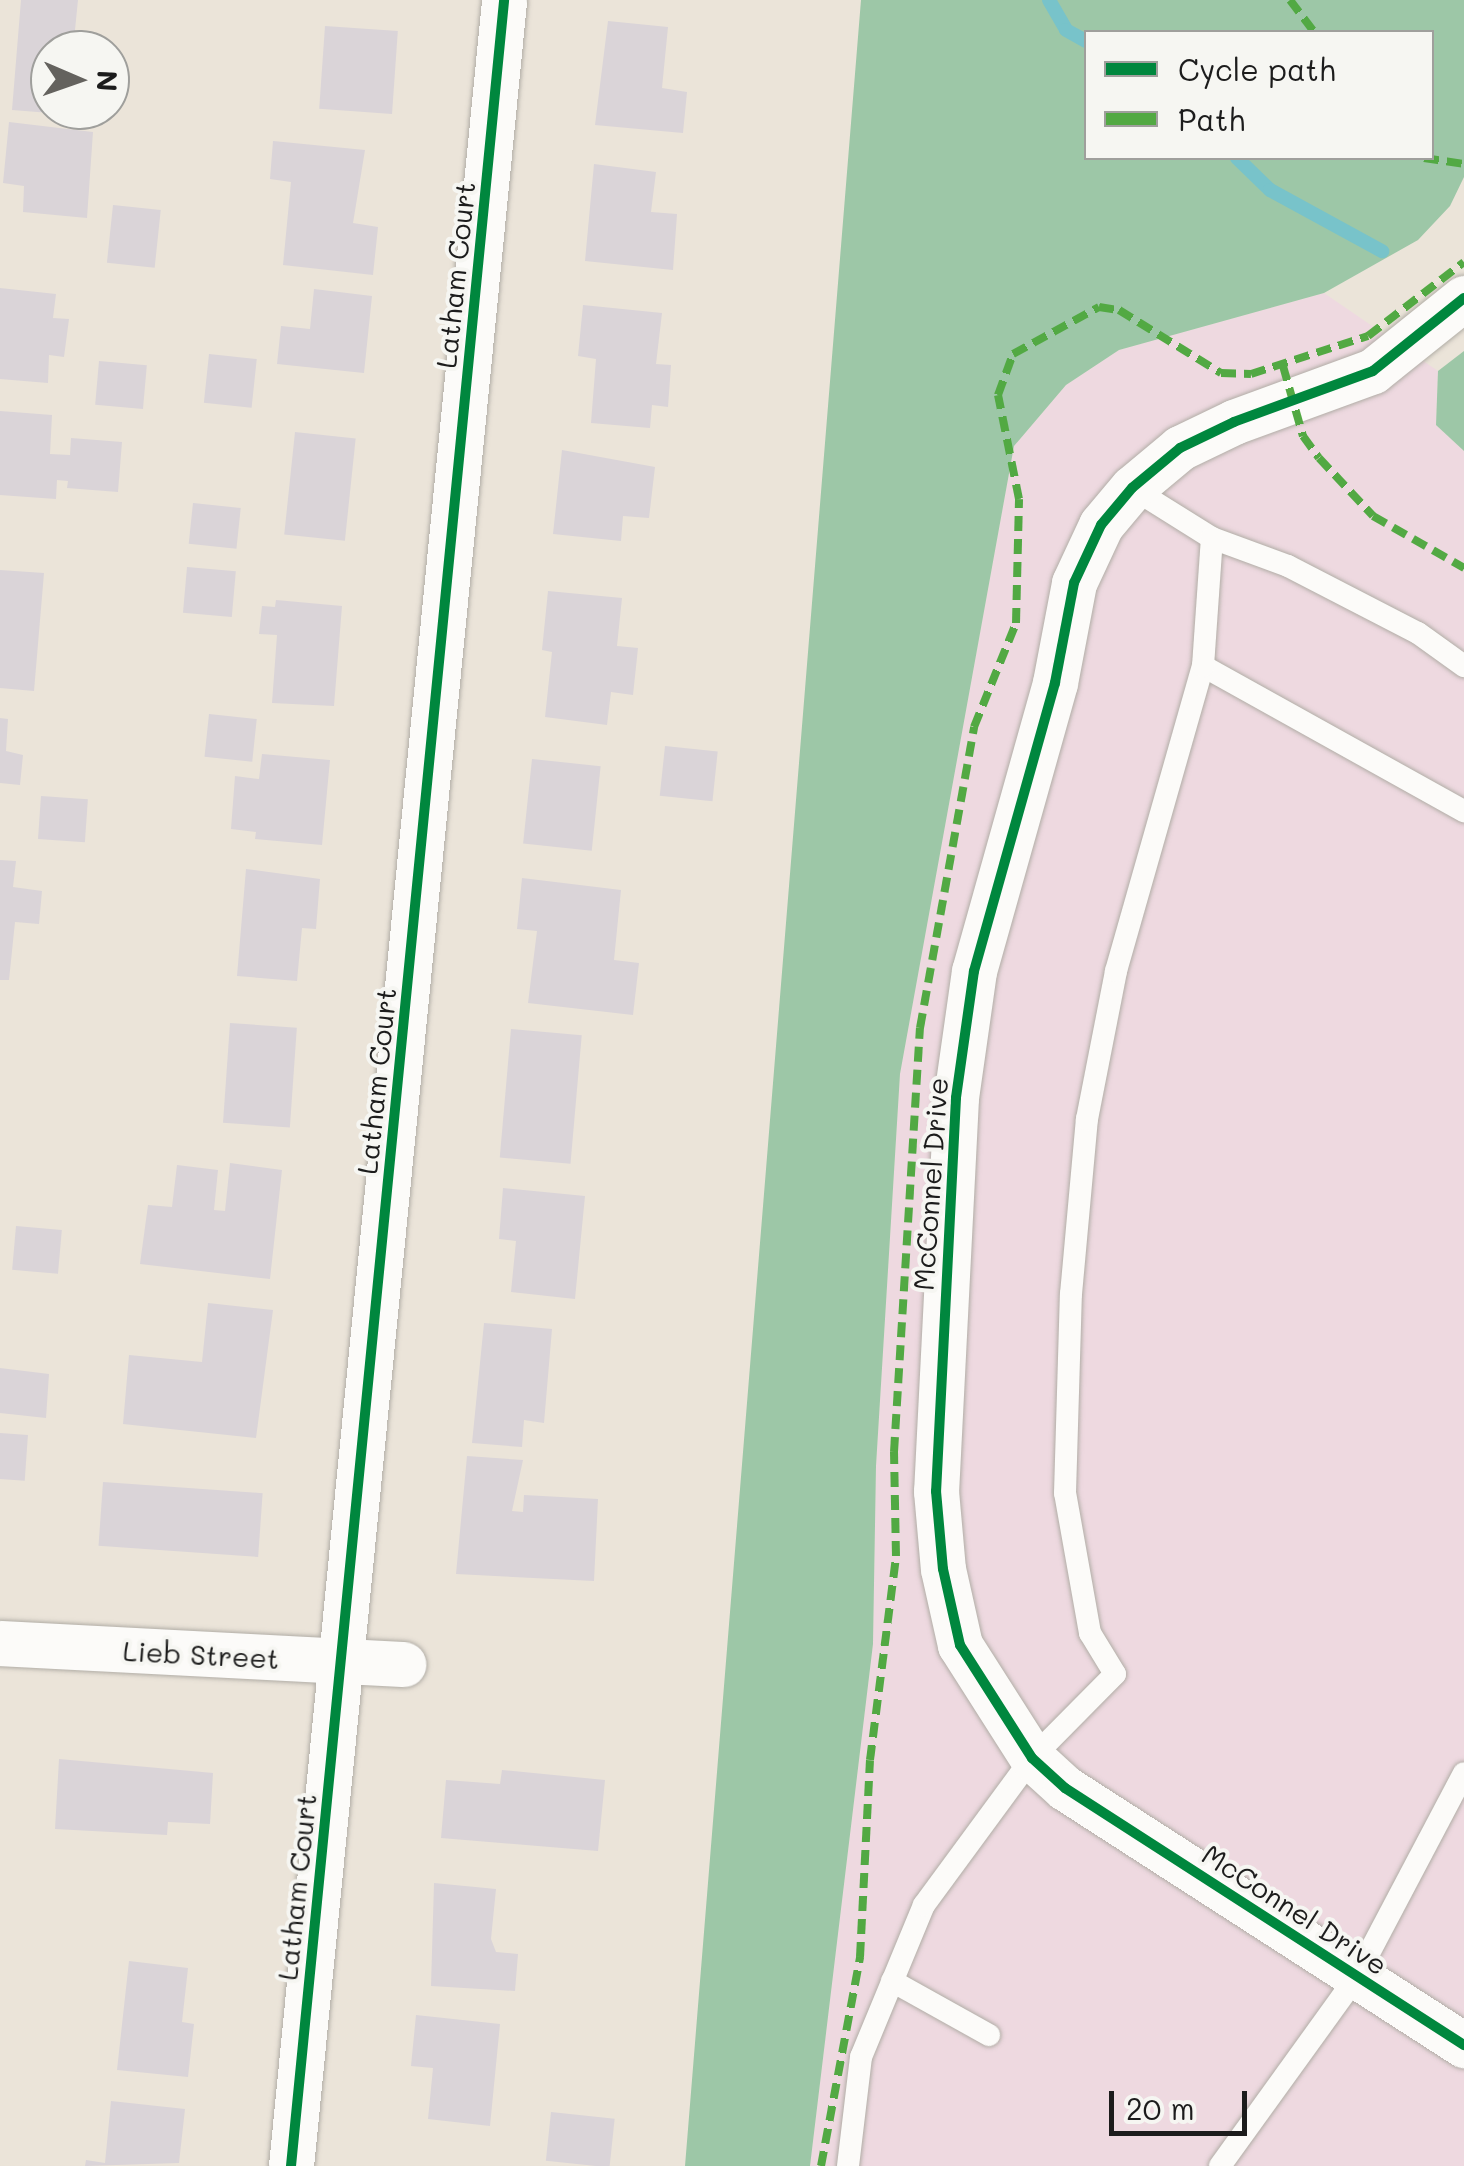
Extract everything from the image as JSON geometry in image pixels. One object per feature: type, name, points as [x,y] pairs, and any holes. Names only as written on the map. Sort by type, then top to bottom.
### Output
[{"type":"street","name":"Latham Court","points":[[291,2166],[504,0]]},
{"type":"street","name":"McConnel Drive","points":[[1464,298],[1373,372],[1234,422],[1180,448],[1132,488],[1101,526],[1074,583],[1055,683],[974,971],[956,1098],[936,1490],[943,1569],[960,1645],[1032,1758],[1066,1788],[1464,2045]]},
{"type":"street","name":"Lieb Street","points":[[0,1643],[403,1664]]},
{"type":"lane","points":[[1132,488],[1212,538],[1288,566],[1418,633],[1464,666]]},
{"type":"lane","points":[[848,2166],[862,2056],[924,1904],[1032,1758],[1115,1674],[1090,1633],[1065,1493],[1070,1294],[1087,1119],[1116,971],[1203,666],[1212,538]]},
{"type":"lane","points":[[1203,666],[1450,798],[1464,812]]},
{"type":"lane","points":[[1220,2166],[1357,1976],[1464,1773]]},
{"type":"lane","points":[[892,1981],[989,2036]]},
{"type":"shaded area","points":[[1324,293],[1438,371],[1436,425],[1464,451],[1464,2166],[810,2166],[873,1644],[876,1466],[900,1074],[1014,446],[1066,385],[1119,350]]},
{"type":"green space","points":[[861,0],[1464,0],[1464,177],[1450,206],[1418,240],[1324,293],[1119,350],[1066,385],[1014,446],[900,1074],[876,1466],[873,1644],[810,2166],[685,2166]]},
{"type":"green space","points":[[1464,351],[1464,451],[1436,425],[1438,371]]},
{"type":"building","points":[[21,0],[78,0],[75,30],[30,30],[30,111],[12,110]]},
{"type":"building","points":[[608,21],[668,27],[662,88],[687,92],[683,133],[595,125]]},
{"type":"building","points":[[325,26],[398,31],[392,114],[319,109]]},
{"type":"building","points":[[9,122],[30,124],[30,130],[93,132],[87,218],[23,212],[24,186],[3,183]]},
{"type":"building","points":[[273,141],[365,150],[353,223],[378,227],[373,275],[283,265],[291,182],[270,179]]},
{"type":"building","points":[[594,164],[656,172],[651,212],[677,214],[673,270],[585,261]]},
{"type":"building","points":[[113,205],[161,210],[155,268],[107,263]]},
{"type":"building","points":[[0,288],[56,294],[53,318],[69,319],[64,357],[49,355],[48,383],[0,379]]},
{"type":"building","points":[[314,289],[372,296],[364,373],[277,364],[281,326],[310,329]]},
{"type":"building","points":[[583,305],[662,313],[656,364],[671,365],[668,407],[652,405],[650,428],[591,423],[596,359],[578,356]]},
{"type":"building","points":[[209,354],[257,359],[252,408],[204,403]]},
{"type":"building","points":[[99,361],[147,365],[143,409],[95,405]]},
{"type":"building","points":[[0,411],[52,415],[50,454],[70,455],[71,438],[122,442],[118,492],[67,488],[68,481],[57,480],[56,499],[0,495]]},
{"type":"building","points":[[295,432],[356,438],[345,541],[284,534]]},
{"type":"building","points":[[562,450],[655,467],[649,518],[623,516],[621,541],[553,534]]},
{"type":"building","points":[[193,503],[241,508],[236,549],[189,544]]},
{"type":"building","points":[[187,567],[236,571],[232,617],[183,613]]},
{"type":"building","points":[[0,570],[44,573],[34,691],[0,688]]},
{"type":"building","points":[[548,591],[622,598],[617,646],[638,648],[633,695],[611,692],[607,725],[545,717],[552,652],[542,650]]},
{"type":"building","points":[[276,600],[342,606],[334,706],[272,703],[277,635],[259,634],[262,606],[275,607]]},
{"type":"building","points":[[209,714],[257,719],[252,762],[205,757]]},
{"type":"building","points":[[0,718],[8,719],[6,751],[23,755],[20,785],[0,783]]},
{"type":"building","points":[[665,746],[718,752],[712,801],[660,796]]},
{"type":"building","points":[[262,754],[330,760],[322,845],[255,839],[256,832],[231,829],[235,776],[259,779]]},
{"type":"building","points":[[532,759],[601,766],[592,851],[523,844]]},
{"type":"building","points":[[41,796],[88,799],[85,842],[38,839]]},
{"type":"building","points":[[0,860],[16,861],[13,887],[42,891],[39,924],[15,922],[9,980],[0,980]]},
{"type":"building","points":[[246,869],[320,879],[316,929],[302,928],[297,981],[237,976]]},
{"type":"building","points":[[522,878],[621,890],[614,960],[639,963],[633,1015],[528,1003],[537,931],[517,929]]},
{"type":"building","points":[[230,1023],[297,1028],[290,1127],[223,1123]]},
{"type":"building","points":[[511,1029],[582,1035],[570,1164],[500,1158]]},
{"type":"building","points":[[230,1163],[282,1170],[270,1279],[140,1264],[148,1205],[172,1207],[177,1165],[218,1170],[214,1210],[225,1211]]},
{"type":"building","points":[[503,1188],[585,1196],[575,1299],[511,1292],[516,1241],[499,1239]]},
{"type":"building","points":[[16,1226],[62,1230],[58,1274],[12,1270]]},
{"type":"building","points":[[208,1303],[273,1310],[256,1438],[123,1424],[129,1355],[202,1362]]},
{"type":"building","points":[[484,1323],[552,1329],[544,1423],[524,1420],[522,1447],[472,1443]]},
{"type":"building","points":[[0,1368],[49,1374],[46,1418],[0,1413]]},
{"type":"building","points":[[0,1433],[28,1435],[25,1481],[0,1479]]},
{"type":"building","points":[[467,1456],[523,1460],[512,1511],[523,1512],[524,1495],[598,1499],[594,1581],[456,1574]]},
{"type":"building","points":[[103,1482],[263,1493],[258,1557],[99,1546]]},
{"type":"building","points":[[59,1759],[213,1773],[210,1824],[168,1822],[167,1835],[55,1829]]},
{"type":"building","points":[[502,1770],[605,1780],[598,1851],[441,1838],[446,1780],[500,1784]]},
{"type":"building","points":[[434,1883],[496,1889],[491,1939],[496,1952],[518,1954],[515,1991],[431,1986]]},
{"type":"building","points":[[129,1961],[188,1968],[182,2022],[194,2024],[188,2077],[117,2070]]},
{"type":"building","points":[[416,2015],[500,2024],[490,2126],[428,2119],[433,2068],[411,2066]]},
{"type":"building","points":[[111,2101],[185,2109],[179,2163],[85,2166],[86,2160],[105,2163]]},
{"type":"building","points":[[551,2112],[615,2119],[610,2166],[546,2161]]},
{"type":"waterway","points":[[1049,0],[1066,30],[1084,40]]},
{"type":"waterway","points":[[1239,160],[1270,190],[1382,251]]},
{"type":"marked path","points":[[1290,0],[1312,30]]},
{"type":"marked path","points":[[1434,160],[1464,164]]},
{"type":"marked path","points":[[821,2166],[860,1957],[870,1760],[896,1556],[894,1452],[920,1028],[974,727],[1016,623],[1019,499],[998,395],[1013,354],[1099,307],[1119,310],[1221,373],[1251,374],[1368,336],[1464,262]]},
{"type":"marked path","points":[[1283,366],[1303,436],[1319,458],[1373,516],[1464,568]]},
{"type":"cycle path","points":[[291,2166],[504,0]]},
{"type":"cycle path","points":[[1464,298],[1373,371],[1234,422],[1180,448],[1132,488],[1101,525],[1074,583],[1055,683],[974,971],[956,1098],[936,1491],[943,1569],[960,1645],[1032,1758],[1065,1788],[1464,2045]]}]
